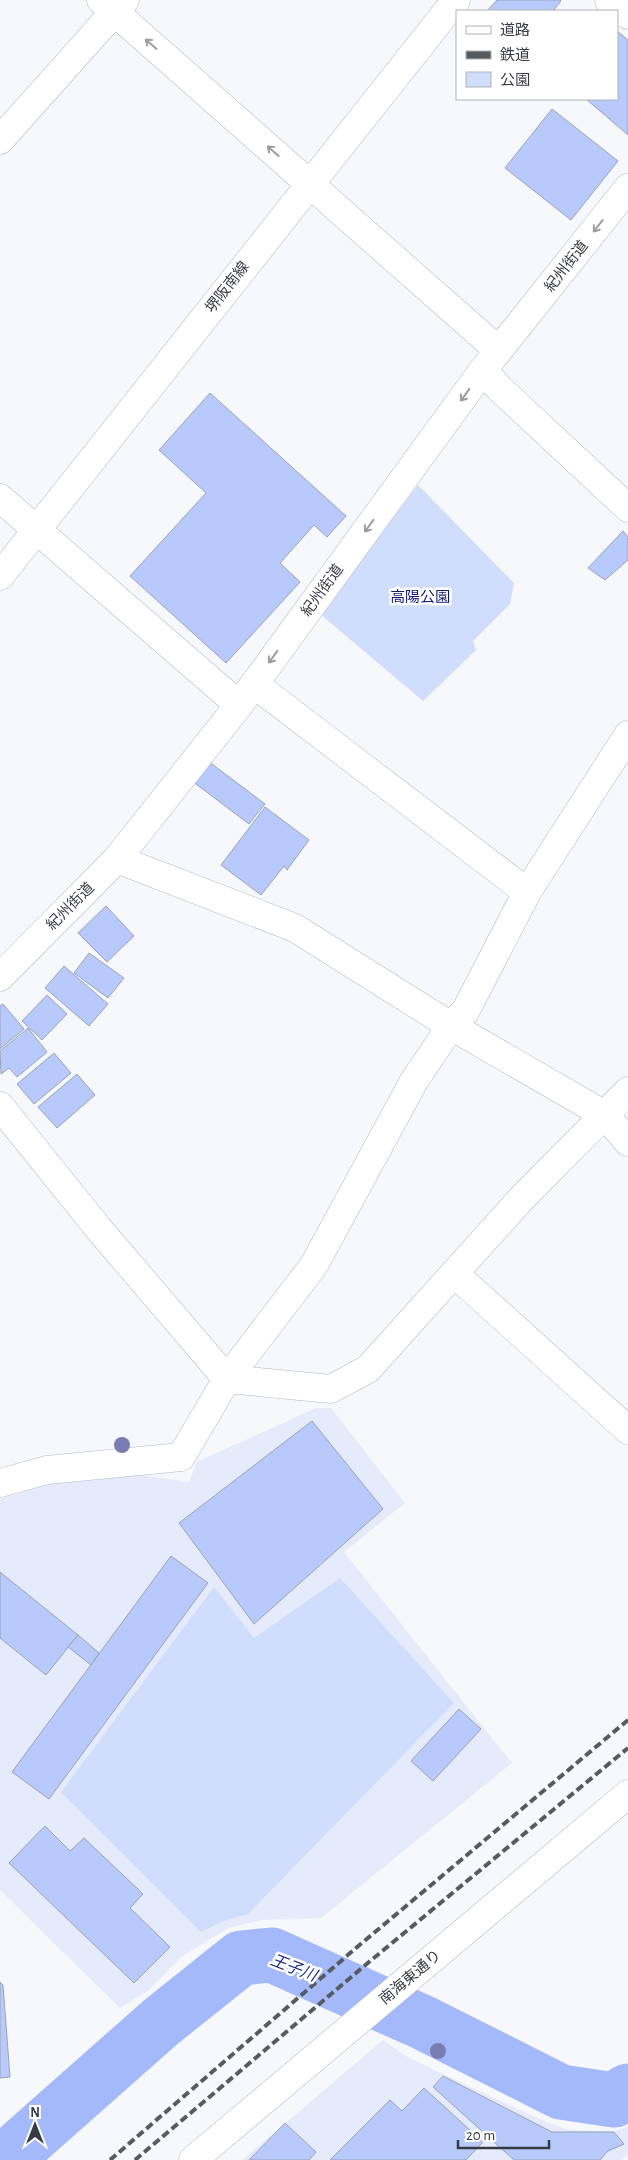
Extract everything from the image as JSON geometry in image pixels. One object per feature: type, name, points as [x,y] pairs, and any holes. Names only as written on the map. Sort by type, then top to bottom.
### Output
[{"type":"street","name":"堺阪南線","points":[[0,576],[456,0]]},
{"type":"street","points":[[609,0],[628,15]]},
{"type":"street","points":[[0,140],[113,4],[309,184],[491,360],[499,388],[628,508]]},
{"type":"street","name":"紀州街道","points":[[0,977],[117,859],[246,694],[491,360],[628,188]]},
{"type":"street","points":[[0,498],[36,530],[246,694],[527,892]]},
{"type":"street","points":[[0,1483],[47,1470],[181,1457],[227,1379],[314,1265],[414,1081],[452,1026],[466,1010],[527,892],[628,735]]},
{"type":"street","points":[[117,859],[296,928],[452,1026],[605,1115],[628,1142]]},
{"type":"street","points":[[0,1106],[98,1228],[227,1379],[331,1389],[368,1369],[522,1198],[628,1091]]},
{"type":"street","points":[[455,1274],[628,1430]]},
{"type":"street","name":"南海東通り","points":[[193,2160],[628,1794]]},
{"type":"shaded area","points":[[316,1408],[331,1408],[405,1503],[344,1552],[512,1763],[321,1918],[261,1920],[229,1928],[181,1957],[149,1990],[120,2008],[0,1890],[0,1499],[51,1484],[126,1473],[189,1482],[197,1462]]},
{"type":"shaded area","points":[[383,2040],[409,2058],[546,2122],[569,2130],[613,2131],[628,2127],[628,2154],[622,2160],[242,2160]]},
{"type":"green space","name":"高陽公園","points":[[418,485],[514,583],[510,604],[473,641],[476,650],[423,701],[320,614]]},
{"type":"green space","points":[[340,1578],[454,1703],[248,1914],[221,1922],[201,1932],[61,1792],[214,1587],[254,1638]]},
{"type":"building","points":[[497,0],[561,1],[554,10],[488,10]]},
{"type":"building","points":[[618,32],[628,40],[628,135],[587,100],[618,100]]},
{"type":"building","points":[[552,109],[618,161],[571,220],[505,168]]},
{"type":"building","points":[[210,393],[346,516],[327,537],[314,525],[280,563],[300,582],[226,663],[130,576],[206,493],[159,450]]},
{"type":"building","points":[[623,531],[628,537],[628,560],[605,580],[588,568]]},
{"type":"building","points":[[208,761],[265,804],[249,824],[192,781]]},
{"type":"building","points":[[265,807],[309,840],[287,870],[284,866],[261,895],[221,865]]},
{"type":"building","points":[[106,906],[134,936],[107,962],[78,933]]},
{"type":"building","points":[[89,953],[124,978],[108,998],[74,973]]},
{"type":"building","points":[[64,966],[108,1004],[89,1026],[45,988]]},
{"type":"building","points":[[47,995],[67,1014],[42,1040],[22,1021]]},
{"type":"building","points":[[3,1004],[24,1029],[0,1049],[0,1006]]},
{"type":"building","points":[[28,1028],[47,1052],[17,1077],[9,1068],[1,1074],[0,1051]]},
{"type":"building","points":[[54,1053],[71,1073],[34,1104],[17,1084]]},
{"type":"building","points":[[77,1074],[95,1095],[57,1128],[38,1107]]},
{"type":"building","points":[[312,1421],[383,1509],[254,1624],[179,1523]]},
{"type":"building","points":[[171,1556],[208,1583],[49,1799],[12,1772]]},
{"type":"building","points":[[0,1572],[78,1635],[46,1675],[0,1638]]},
{"type":"building","points":[[78,1635],[99,1653],[91,1665],[68,1647]]},
{"type":"building","points":[[459,1709],[481,1729],[433,1781],[411,1761]]},
{"type":"building","points":[[45,1826],[70,1851],[84,1838],[143,1894],[130,1908],[170,1947],[134,1983],[9,1863]]},
{"type":"building","points":[[0,1982],[3,1985],[10,2077],[0,2078]]},
{"type":"building","points":[[443,2076],[552,2132],[614,2132],[624,2144],[608,2151],[600,2160],[514,2160],[433,2087]]},
{"type":"building","points":[[424,2088],[483,2142],[466,2160],[330,2160],[390,2100],[402,2111]]},
{"type":"building","points":[[285,2123],[316,2152],[309,2160],[249,2160]]},
{"type":"waterway","name":"王子川","points":[[5,2160],[161,2022],[241,1958],[272,1955],[422,2022],[561,2092],[614,2100],[628,2091]]},
{"type":"railway","points":[[110,2160],[356,1948],[628,1720]]},
{"type":"railway","points":[[135,2160],[369,1962],[628,1748]]}]
